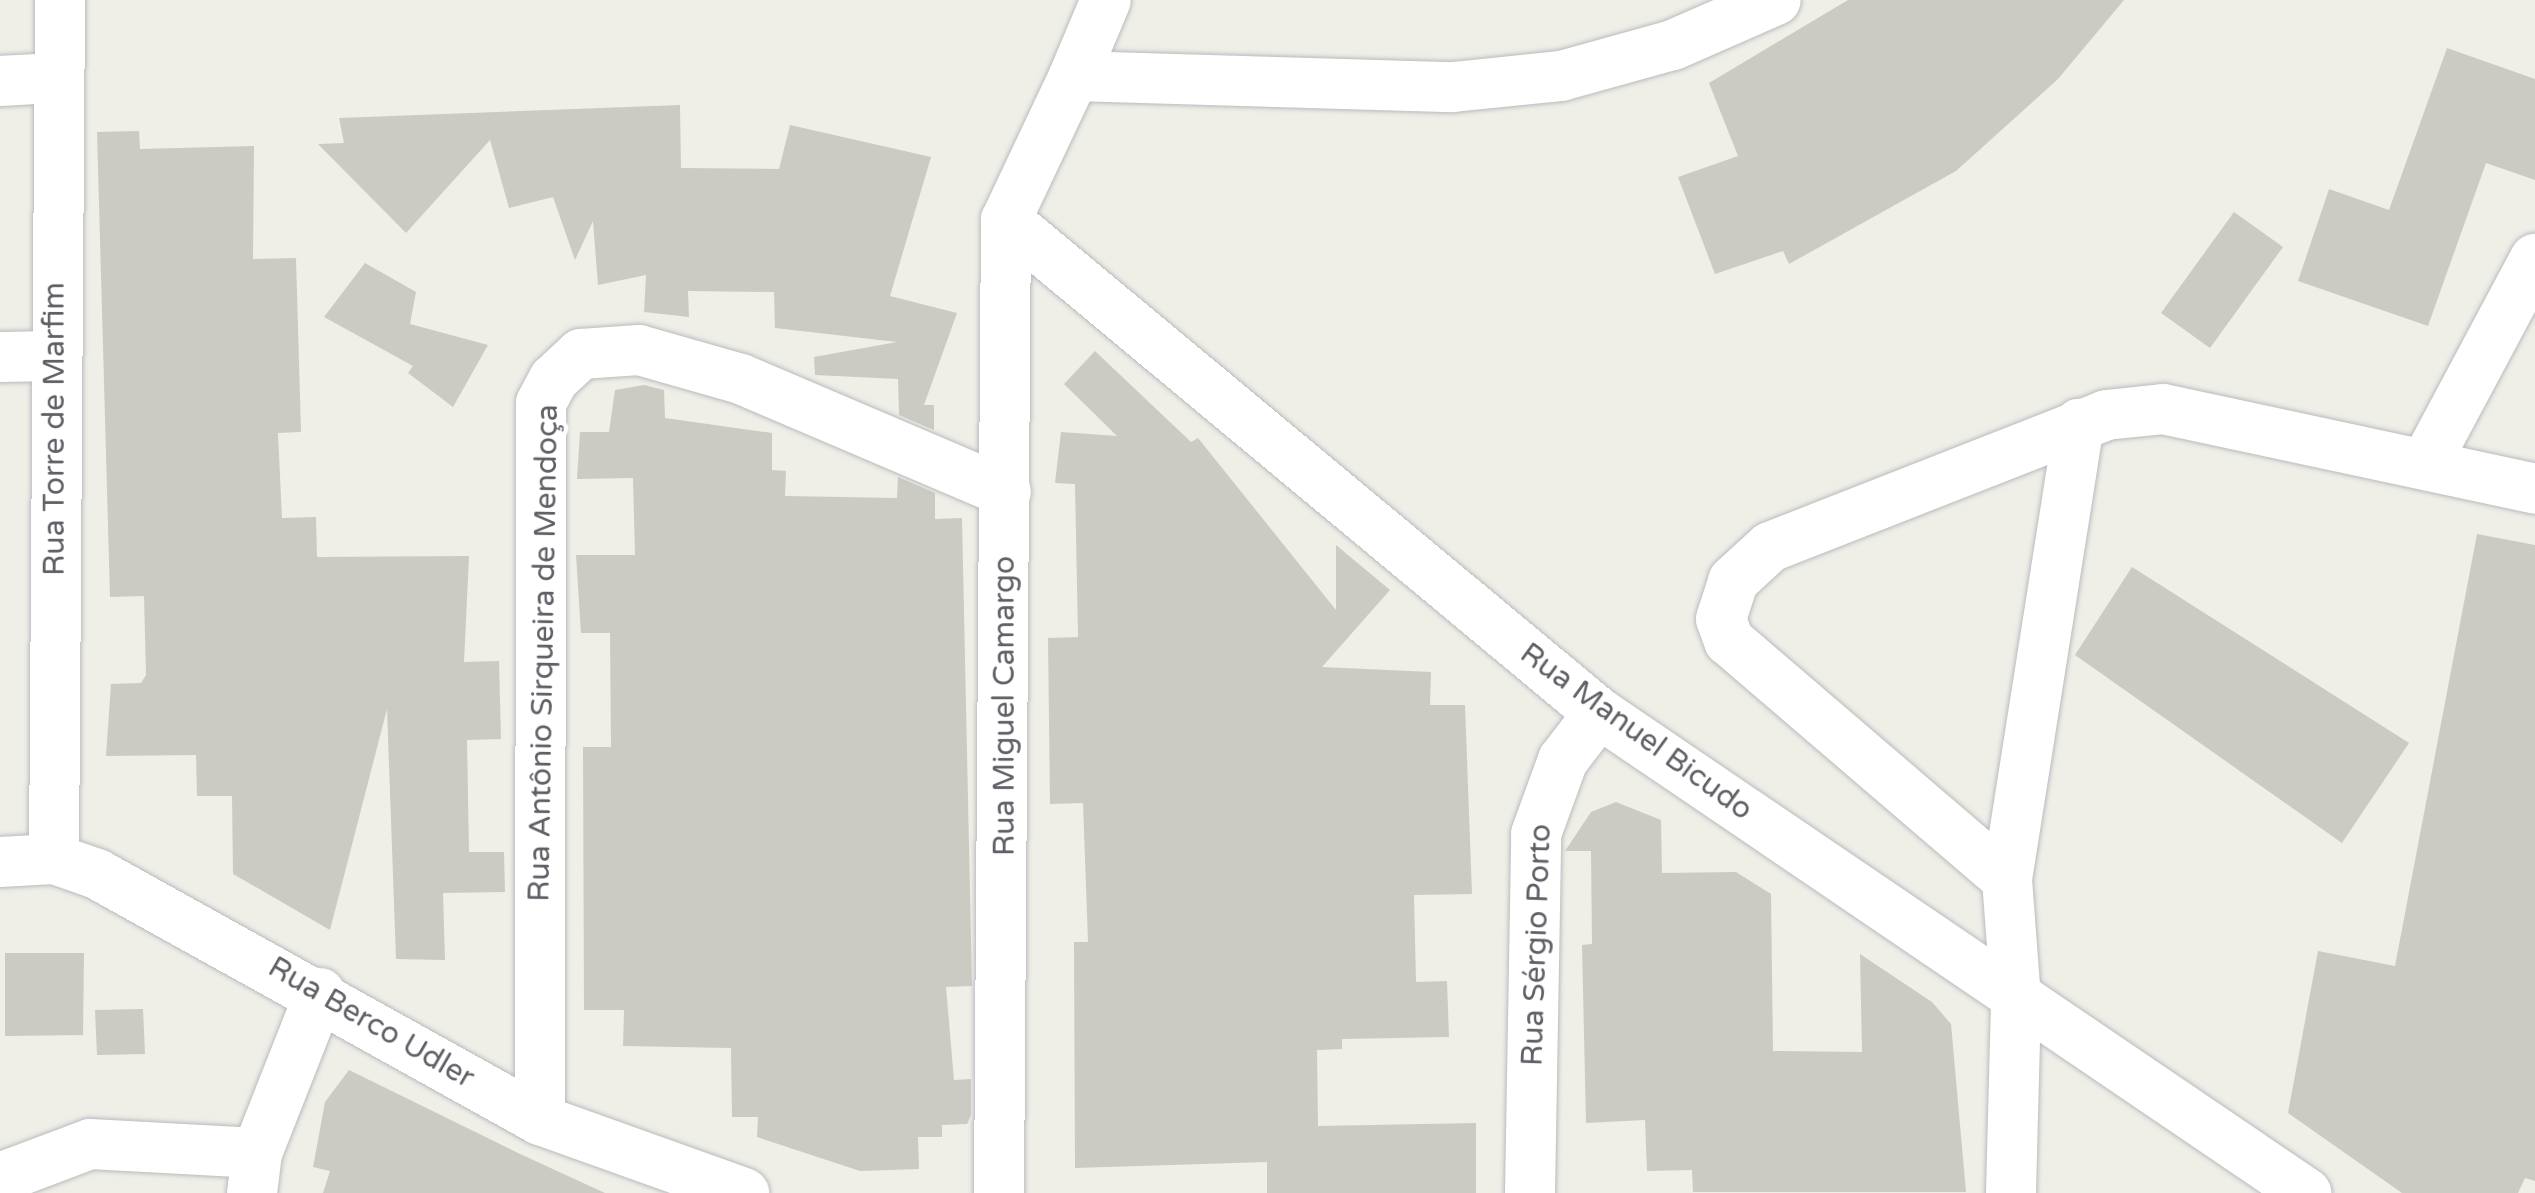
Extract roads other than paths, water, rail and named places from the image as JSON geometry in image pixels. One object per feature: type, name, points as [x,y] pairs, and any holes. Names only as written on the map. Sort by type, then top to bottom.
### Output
[{"type":"street","name":"Rua Torre de Marfim","points":[[54,858],[56,78],[60,0]]},
{"type":"street","points":[[1006,220],[1106,0]]},
{"type":"street","points":[[1074,76],[1452,87],[1543,78],[1673,45],[1776,0]]},
{"type":"street","points":[[0,81],[56,78]]},
{"type":"street","name":"Rua Miguel Camargo","points":[[999,1193],[1006,220]]},
{"type":"street","name":"Rua Manuel Bicudo","points":[[1006,220],[1600,713],[2306,1193]]},
{"type":"street","points":[[2428,459],[2535,259]]},
{"type":"street","name":"Rua Antônio Sirqueira de Mendoça","points":[[540,1120],[541,404],[554,379],[581,354],[639,350],[741,379],[1006,492]]},
{"type":"street","points":[[0,358],[55,356]]},
{"type":"street","points":[[2007,879],[1730,641],[1724,599],[1770,547],[2079,424],[2163,410],[2428,459],[2535,489]]},
{"type":"street","points":[[2011,1193],[2016,999],[2007,879],[2079,424]]},
{"type":"street","name":"Rua Sérgio Porto","points":[[1530,1193],[1536,834],[1554,776],[1600,713]]},
{"type":"street","points":[[0,862],[54,858]]},
{"type":"street","name":"Rua Berco Udler","points":[[54,858],[320,993],[540,1120],[744,1193]]},
{"type":"street","points":[[0,1178],[90,1144],[255,1173],[320,993]]}]
